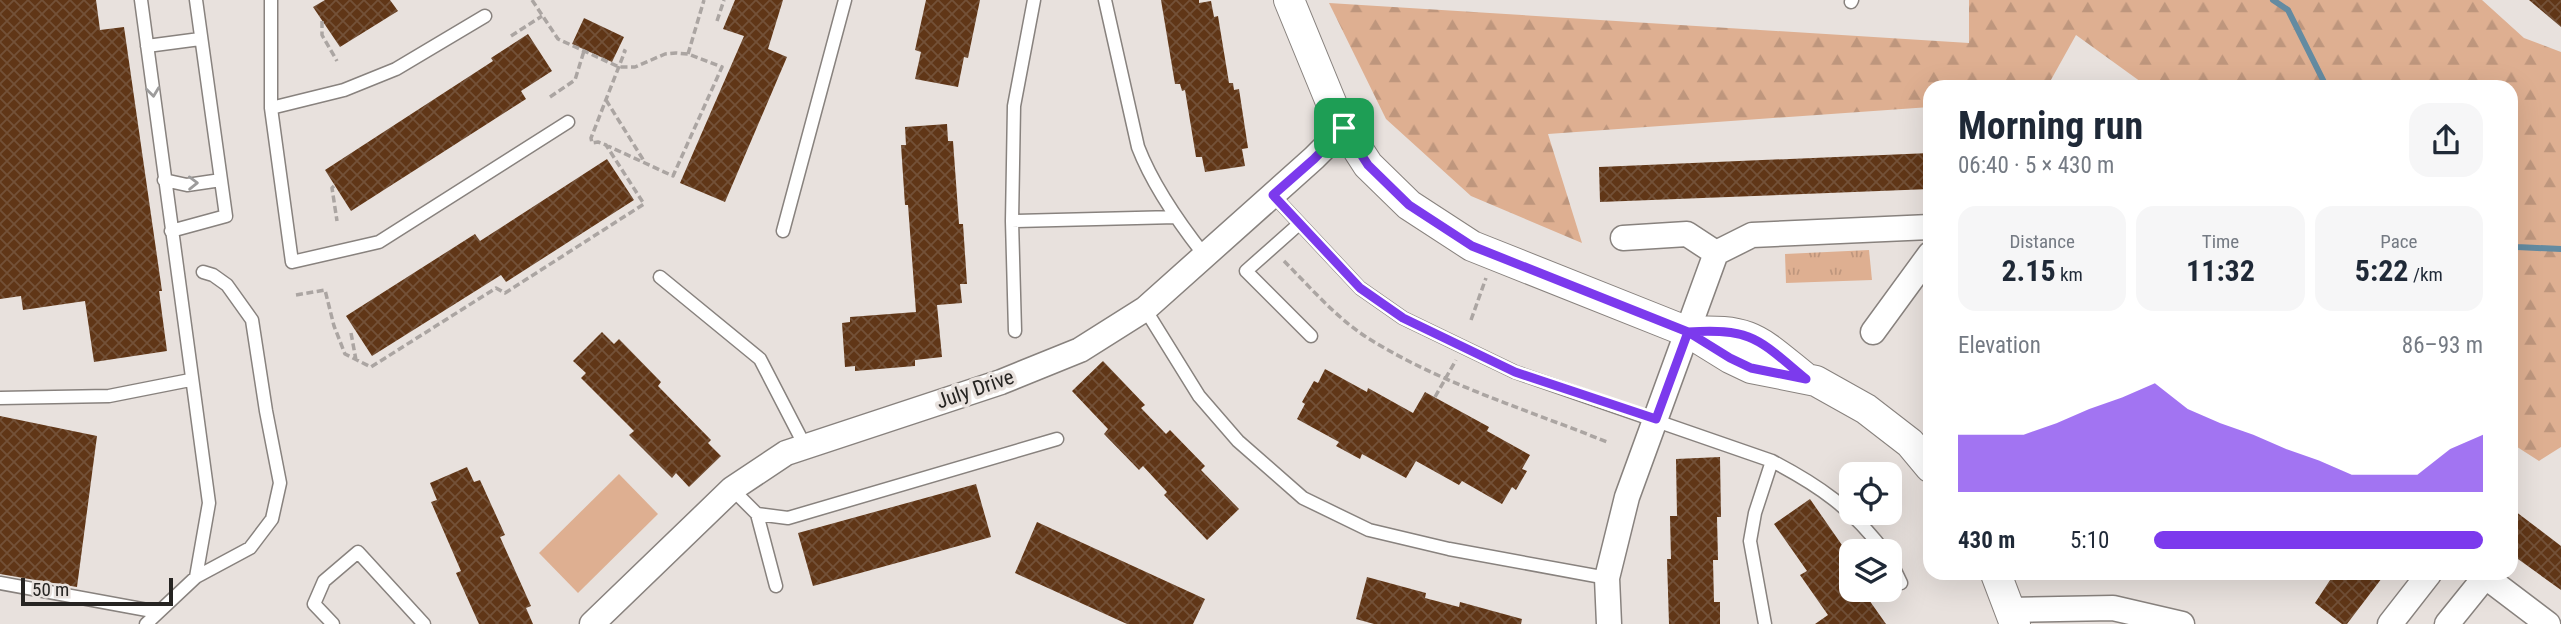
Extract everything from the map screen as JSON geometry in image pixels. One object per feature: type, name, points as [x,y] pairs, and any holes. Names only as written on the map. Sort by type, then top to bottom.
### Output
[{"type":"street","points":[[1289,0],[1337,117],[1368,165],[1409,205],[1472,246],[1688,332],[1719,330],[1740,333],[1759,340],[1806,379],[1816,381],[1866,409],[1910,443],[1923,459]]},
{"type":"street","name":"July Drive","points":[[592,624],[732,489],[786,453],[1001,382],[1080,350],[1145,309],[1314,159],[1344,128]]},
{"type":"street","points":[[1609,624],[1607,578],[1627,497],[1716,253],[1752,235],[1923,227]]},
{"type":"street","points":[[1623,238],[1687,234],[1716,253]]},
{"type":"street","points":[[1874,332],[1923,264]]},
{"type":"street","points":[[1998,580],[2010,619],[2113,608],[2182,624]]},
{"type":"street","points":[[2390,624],[2424,580]]},
{"type":"street","points":[[2447,624],[2479,580]]},
{"type":"street","points":[[2490,580],[2548,624]]},
{"type":"lane","points":[[141,0],[190,380],[209,503],[196,577]]},
{"type":"lane","points":[[171,231],[226,216],[196,0]]},
{"type":"lane","points":[[271,0],[271,108],[292,262],[379,242],[568,122]]},
{"type":"lane","points":[[783,231],[845,0]]},
{"type":"lane","points":[[1015,331],[1012,221],[1014,106],[1034,0]]},
{"type":"lane","points":[[1105,0],[1144,164],[1176,217],[1205,256]]},
{"type":"lane","points":[[271,108],[345,90],[396,69],[485,16]]},
{"type":"lane","points":[[147,46],[200,39]]},
{"type":"lane","points":[[164,180],[187,185],[221,180]]},
{"type":"lane","points":[[1273,195],[1360,288],[1403,318],[1515,372],[1772,461],[1803,477],[1837,500],[1875,539]]},
{"type":"lane","points":[[1012,221],[1176,217]]},
{"type":"lane","points":[[1299,224],[1245,271],[1311,336]]},
{"type":"lane","points":[[146,624],[196,577],[250,548],[272,519],[280,482],[252,320],[227,285],[213,275],[203,272]]},
{"type":"lane","points":[[660,278],[760,359],[805,446]]},
{"type":"lane","points":[[1145,309],[1199,396],[1238,441],[1303,498],[1369,530],[1449,549],[1607,578]]},
{"type":"lane","points":[[0,398],[109,396],[190,380]]},
{"type":"lane","points":[[757,514],[788,518],[1057,439]]},
{"type":"lane","points":[[1765,624],[1749,541],[1772,461]]},
{"type":"lane","points":[[732,489],[757,514],[776,586]]},
{"type":"lane","points":[[333,624],[314,604],[324,581],[358,552],[424,624]]},
{"type":"lane","points":[[0,583],[158,612]]},
{"type":"path","points":[[533,0],[558,39],[619,67],[635,67],[665,54],[688,54],[722,67],[673,176],[606,145],[592,143],[591,138],[619,67],[625,51],[623,50]]},
{"type":"path","points":[[688,54],[704,0]]},
{"type":"path","points":[[717,22],[724,0]]},
{"type":"path","points":[[511,36],[542,16]]},
{"type":"path","points":[[322,21],[321,34],[337,61]]},
{"type":"path","points":[[550,97],[575,80],[584,51]]},
{"type":"path","points":[[606,100],[644,163]]},
{"type":"path","points":[[296,295],[325,290],[334,326],[345,354],[371,367],[496,288],[505,293],[644,204],[606,145]]},
{"type":"path","points":[[334,186],[332,188],[337,221]]},
{"type":"path","points":[[1284,261],[1336,313],[1370,340],[1445,379],[1607,442]]},
{"type":"path","points":[[1471,320],[1487,276]]},
{"type":"path","points":[[351,333],[356,360]]},
{"type":"path","points":[[1435,397],[1457,358]]},
{"type":"green space","points":[[1969,0],[2482,0],[2524,38],[2561,52],[2561,447],[2539,461],[2518,448],[2518,80],[2138,80],[2076,35],[2051,80],[1923,80],[1923,107],[1548,134],[1582,243],[1471,196],[1386,119],[1329,3],[1969,43]]},
{"type":"green space","points":[[1869,250],[1872,280],[1786,283],[1785,254]]},
{"type":"green space","points":[[619,474],[658,514],[578,593],[539,553]]},
{"type":"building","points":[[0,0],[96,0],[100,30],[124,27],[162,291],[159,291],[167,351],[94,362],[85,301],[23,310],[21,296],[0,299]]},
{"type":"building","points":[[325,0],[390,0],[398,11],[340,47],[313,7]]},
{"type":"building","points":[[735,0],[783,0],[768,49],[787,57],[725,202],[680,183],[744,36],[723,29]]},
{"type":"building","points":[[926,0],[980,0],[968,58],[964,57],[958,87],[915,79],[921,52],[915,50]]},
{"type":"building","points":[[1161,0],[1199,0],[1199,3],[1211,1],[1214,17],[1218,16],[1229,83],[1233,83],[1234,90],[1239,89],[1248,148],[1242,149],[1245,166],[1205,172],[1202,157],[1196,157],[1185,90],[1182,91],[1180,84],[1175,84]]},
{"type":"building","points":[[2529,0],[2561,0],[2561,27]]},
{"type":"building","points":[[584,18],[624,37],[612,62],[572,44]]},
{"type":"building","points":[[528,34],[552,71],[521,91],[526,99],[351,211],[325,170],[493,61],[491,58]]},
{"type":"building","points":[[947,124],[948,141],[953,141],[959,224],[963,224],[967,284],[960,284],[962,303],[937,305],[942,357],[915,360],[915,366],[855,371],[855,366],[845,367],[842,323],[850,322],[850,317],[916,312],[901,145],[906,145],[905,127]]},
{"type":"building","points":[[1923,153],[1923,189],[1600,202],[1599,167]]},
{"type":"building","points":[[607,159],[634,200],[506,282],[501,275],[372,356],[346,316],[475,234],[480,241]]},
{"type":"building","points":[[602,332],[614,344],[619,339],[661,382],[658,386],[711,440],[708,443],[721,456],[689,487],[676,473],[672,478],[629,435],[634,431],[581,378],[586,373],[573,361]]},
{"type":"building","points":[[1103,361],[1145,405],[1141,408],[1166,434],[1170,430],[1205,466],[1201,470],[1239,509],[1207,540],[1164,495],[1167,492],[1143,466],[1139,470],[1104,434],[1108,429],[1072,391]]},
{"type":"building","points":[[1325,369],[1367,392],[1368,388],[1413,413],[1425,392],[1489,427],[1487,431],[1530,455],[1522,469],[1527,471],[1516,490],[1512,487],[1502,504],[1462,481],[1459,485],[1416,461],[1406,478],[1362,454],[1360,459],[1336,446],[1339,442],[1297,419],[1305,404],[1302,402],[1314,381],[1318,383]]},
{"type":"building","points":[[0,416],[97,436],[77,587],[0,574]]},
{"type":"building","points":[[1720,457],[1721,517],[1717,517],[1718,560],[1713,560],[1714,602],[1720,602],[1720,624],[1669,624],[1667,559],[1671,559],[1670,516],[1677,516],[1676,459]]},
{"type":"building","points":[[467,467],[474,482],[480,480],[505,535],[500,537],[531,606],[526,608],[533,624],[479,624],[456,573],[461,571],[431,502],[437,500],[430,483]]},
{"type":"building","points":[[976,484],[991,537],[813,586],[798,533]]},
{"type":"building","points":[[1810,499],[1839,541],[1839,602],[1870,602],[1886,624],[1815,624],[1828,615],[1800,575],[1807,571],[1774,524]]},
{"type":"building","points":[[2518,513],[2561,546],[2561,590],[2518,559]]},
{"type":"building","points":[[1037,522],[1205,599],[1193,624],[1127,624],[1015,573]]},
{"type":"building","points":[[1367,577],[1426,593],[1425,598],[1459,607],[1460,602],[1522,619],[1521,624],[1374,624],[1356,619]]},
{"type":"building","points":[[2330,580],[2380,580],[2347,624],[2342,624],[2315,603]]},
{"type":"waterway","points":[[2273,0],[2288,10],[2323,80]]},
{"type":"waterway","points":[[2518,247],[2561,249]]},
{"type":"route","points":[[1344,128],[1273,195],[1360,288],[1403,318],[1515,372],[1656,419],[1688,332],[1751,368],[1806,379],[1759,340],[1740,333],[1719,330],[1688,332],[1472,246],[1409,205],[1368,165],[1344,128]]}]
